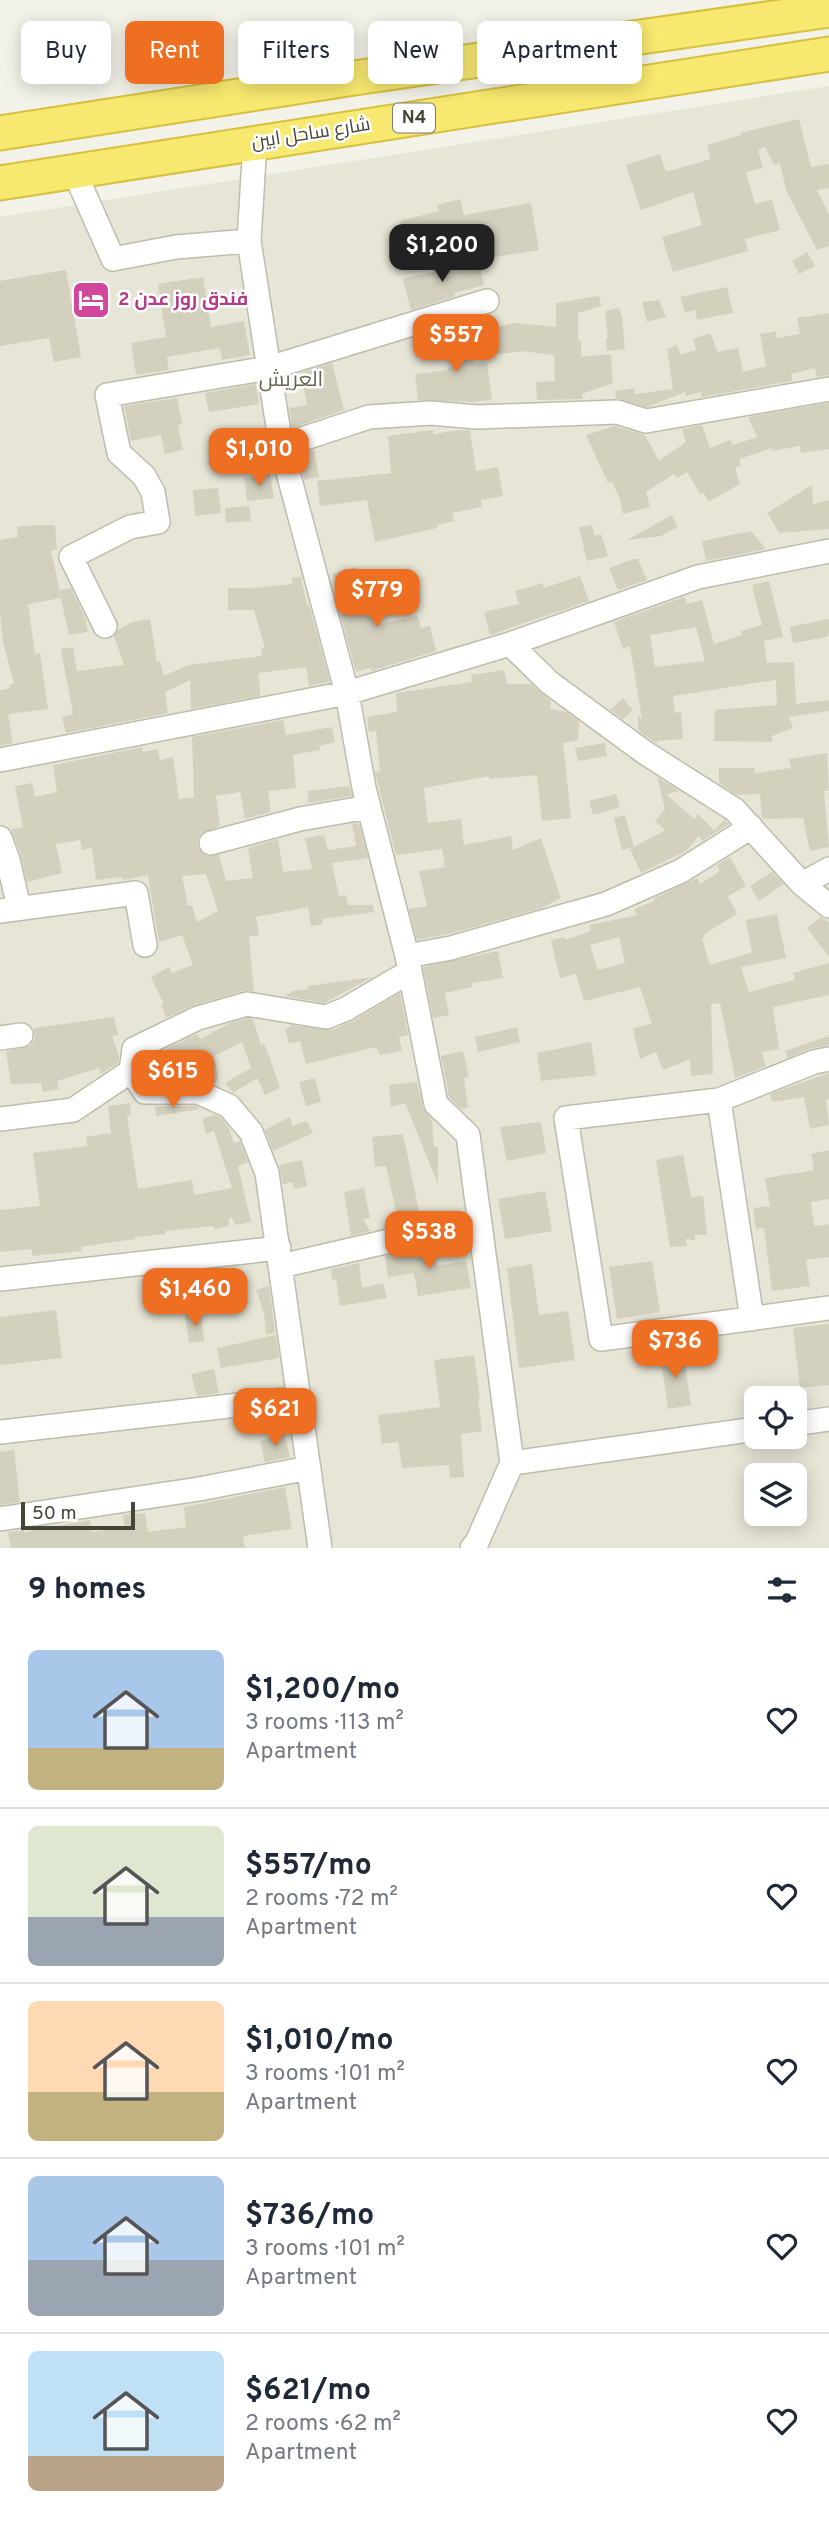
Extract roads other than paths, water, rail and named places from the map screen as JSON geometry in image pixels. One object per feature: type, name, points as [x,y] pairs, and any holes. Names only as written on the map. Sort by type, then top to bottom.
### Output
[{"type":"highway","points":[[0,133],[361,77],[829,10]]},
{"type":"highway","name":"شارع ساحل ابين","points":[[0,183],[829,54]]},
{"type":"street","points":[[255,142],[248,241],[281,446],[347,693],[369,807],[408,964],[436,1104],[468,1135],[512,1462],[472,1548]]},
{"type":"street","points":[[74,171],[113,259],[176,247],[248,241]]},
{"type":"street","points":[[105,626],[71,556],[130,527],[158,522],[153,492],[144,476],[119,453],[107,396],[269,368],[487,301]]},
{"type":"street","points":[[281,446],[369,417],[431,413],[477,417],[617,412],[646,421],[829,388]]},
{"type":"street","points":[[0,760],[347,693],[510,644],[698,576],[829,551]]},
{"type":"street","points":[[510,644],[550,683],[645,752],[735,810],[802,884],[829,906]]},
{"type":"street","points":[[211,843],[300,819],[369,807]]},
{"type":"street","points":[[320,1548],[267,1173],[251,1132],[229,1106],[198,1092],[145,1092],[131,1071],[134,1049],[198,1018],[247,1004],[326,1017],[346,1009],[408,964],[451,948],[606,904],[681,871],[751,827]]},
{"type":"street","points":[[0,838],[8,860],[9,909],[136,893],[145,945]]},
{"type":"street","points":[[802,884],[829,869]]},
{"type":"street","points":[[829,1059],[814,1062],[719,1100],[566,1118],[601,1339],[829,1308]]},
{"type":"street","points":[[0,1119],[73,1110],[131,1071]]},
{"type":"street","points":[[719,1100],[752,1319]]},
{"type":"street","points":[[0,1279],[280,1257],[433,1231],[480,1227]]},
{"type":"street","points":[[0,1432],[300,1398]]},
{"type":"street","points":[[807,1422],[829,1419]]},
{"type":"street","points":[[512,1462],[744,1431]]},
{"type":"street","points":[[0,1519],[199,1489],[309,1468]]},
{"type":"place","name":"فندق روز عدن 2","points":[[91,300]]},
{"type":"district","name":"العريش","points":[[291,380]]}]
